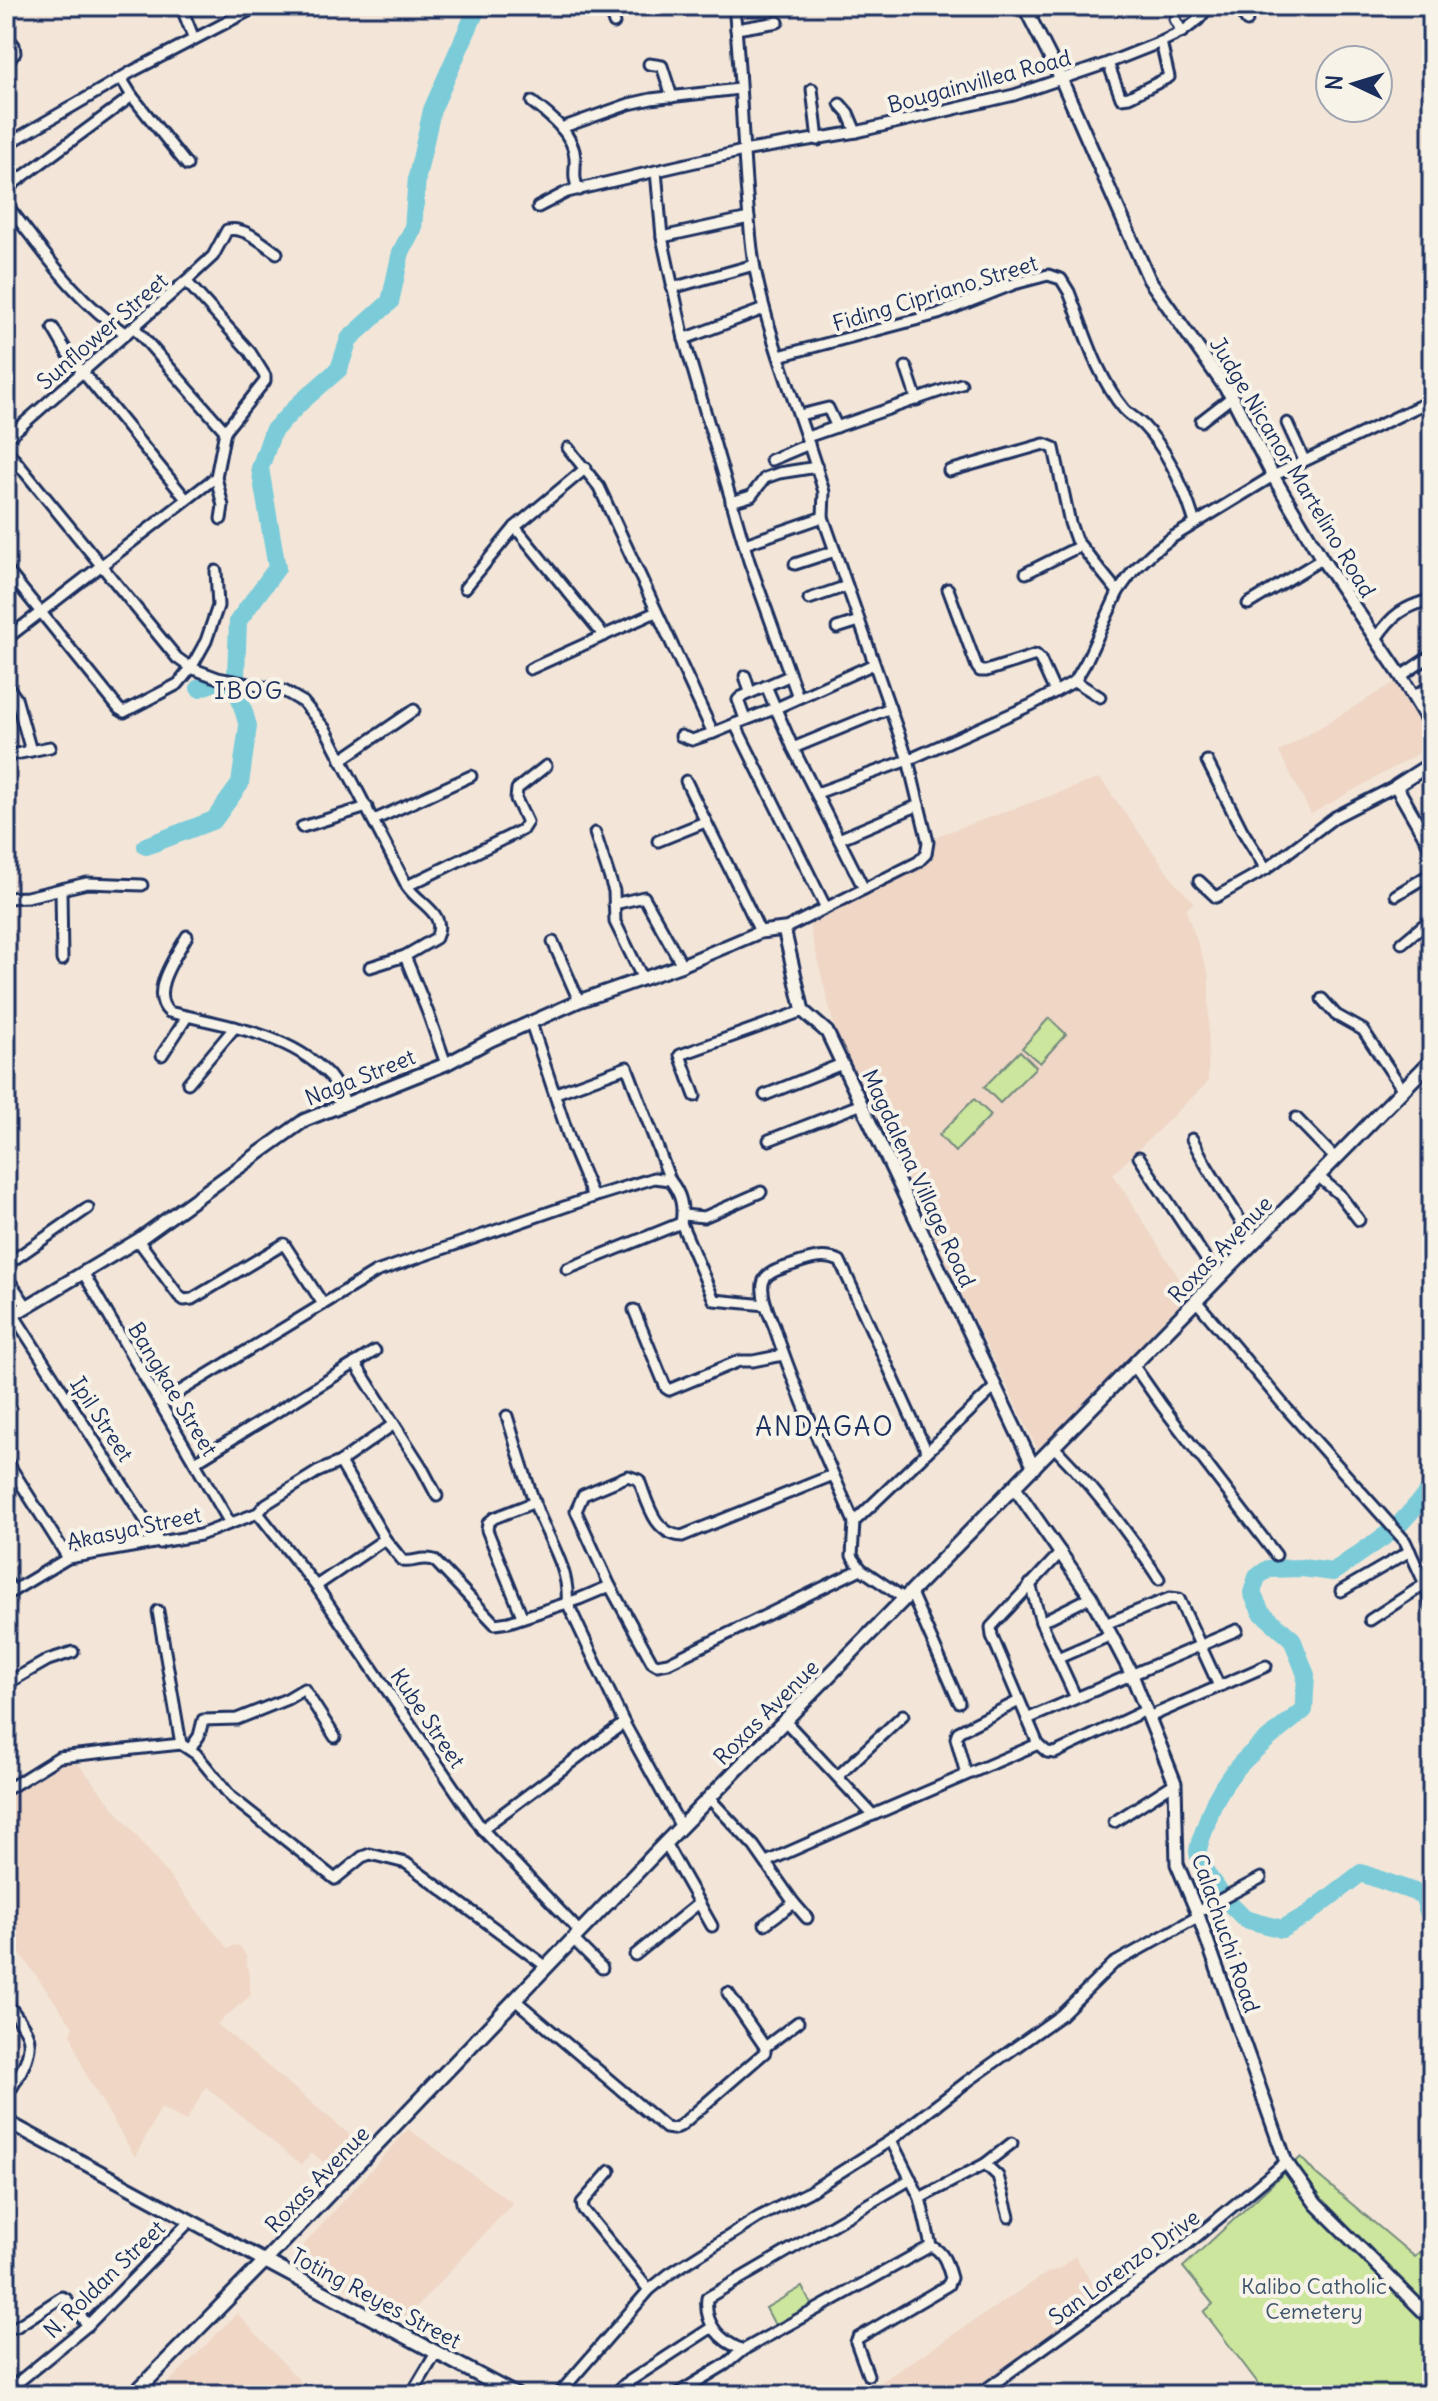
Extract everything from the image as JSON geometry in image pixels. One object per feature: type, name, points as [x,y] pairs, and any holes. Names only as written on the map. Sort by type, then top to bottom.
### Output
[{"type":"main road","name":"Roxas Avenue","points":[[133,2395],[665,1843],[1432,1060]]},
{"type":"main road","name":"Toting Reyes Street","points":[[265,2261],[516,2395]]},
{"type":"street","points":[[181,6],[194,39]]},
{"type":"street","points":[[6,145],[238,11],[258,6]]},
{"type":"street","points":[[609,6],[614,23]]},
{"type":"street","points":[[686,781],[760,932],[784,929],[918,862],[926,854],[928,842],[908,760],[823,517],[824,492],[764,309],[754,265],[734,6]]},
{"type":"street","points":[[1026,10],[1034,13],[1039,6]]},
{"type":"street","name":"Bougainvillea Road","points":[[538,207],[567,192],[656,171],[743,151],[856,132],[1014,95],[1161,42],[1198,20],[1209,6]]},
{"type":"street","points":[[1237,6],[1247,21]]},
{"type":"street","name":"Judge Nicanor Martelino Road","points":[[1026,10],[1061,79],[1149,279],[1232,397],[1273,476],[1322,559],[1432,728]]},
{"type":"street","points":[[1175,19],[1182,32]]},
{"type":"street","points":[[736,29],[778,22]]},
{"type":"street","points":[[6,36],[14,45],[15,53],[6,63]]},
{"type":"street","points":[[1108,63],[1121,98],[1129,97],[1169,77],[1161,42]]},
{"type":"street","points":[[649,64],[662,66],[672,97]]},
{"type":"street","points":[[121,78],[187,165]]},
{"type":"street","points":[[561,128],[629,104],[739,89]]},
{"type":"street","points":[[812,89],[818,140]]},
{"type":"street","points":[[6,189],[132,96]]},
{"type":"street","points":[[532,102],[561,128],[573,146],[574,180],[579,190]]},
{"type":"street","points":[[840,104],[848,113],[856,132]]},
{"type":"street","points":[[656,171],[662,237],[684,339],[731,502],[798,697]]},
{"type":"street","points":[[6,204],[71,289],[106,321],[126,334]]},
{"type":"street","points":[[662,237],[749,218]]},
{"type":"street","name":"Sunflower Street","points":[[6,439],[213,256],[227,230],[236,228],[243,231],[277,253]]},
{"type":"street","points":[[672,288],[754,265]]},
{"type":"street","name":"Fiding Cipriano Street","points":[[779,356],[938,314],[1014,284],[1048,275],[1061,279],[1104,377],[1125,410],[1162,447],[1187,497],[1195,523]]},
{"type":"street","points":[[186,281],[264,372],[265,381],[225,431],[216,477],[223,506],[221,519]]},
{"type":"street","points":[[684,339],[764,309]]},
{"type":"street","points":[[134,327],[225,431]]},
{"type":"street","points":[[53,328],[68,354],[186,499]]},
{"type":"street","points":[[906,367],[917,400]]},
{"type":"street","points":[[771,460],[837,427],[961,384]]},
{"type":"street","points":[[1201,421],[1232,397]]},
{"type":"street","points":[[817,793],[908,760],[1031,705],[1075,681],[1118,592],[1133,571],[1153,552],[1273,476],[1432,400]]},
{"type":"street","points":[[800,415],[828,408],[837,427]]},
{"type":"street","points":[[1287,423],[1304,460]]},
{"type":"street","points":[[949,471],[1044,444],[1054,448],[1070,523],[1080,546],[1118,592]]},
{"type":"street","points":[[568,448],[599,487],[713,733]]},
{"type":"street","points":[[6,449],[177,658],[191,668],[218,678],[284,691],[303,702],[326,730],[407,886],[413,896],[438,919],[436,938],[405,956],[370,967]]},
{"type":"street","points":[[731,502],[751,496],[765,478],[817,467]]},
{"type":"street","points":[[465,588],[515,527],[586,468]]},
{"type":"street","points":[[6,639],[216,477]]},
{"type":"street","points":[[745,544],[823,517]]},
{"type":"street","points":[[515,527],[604,636]]},
{"type":"street","points":[[1026,573],[1080,546]]},
{"type":"street","points":[[795,564],[835,551]]},
{"type":"street","points":[[1248,604],[1322,559]]},
{"type":"street","points":[[6,569],[124,712],[178,684],[191,668],[216,614],[216,571]]},
{"type":"street","points":[[809,599],[847,586]]},
{"type":"street","points":[[948,589],[980,671],[1036,655],[1055,692]]},
{"type":"street","points":[[1376,639],[1392,617],[1432,599]]},
{"type":"street","points":[[530,669],[656,612]]},
{"type":"street","points":[[837,628],[859,621]]},
{"type":"street","points":[[1401,676],[1432,655]]},
{"type":"street","points":[[681,736],[692,740],[713,733],[874,664]]},
{"type":"street","points":[[745,676],[750,692]]},
{"type":"street","points":[[745,719],[738,706],[741,697],[789,676]]},
{"type":"street","points":[[1075,681],[1100,697]]},
{"type":"street","points":[[6,684],[16,698],[31,751]]},
{"type":"street","points":[[1414,697],[1432,684]]},
{"type":"street","points":[[766,686],[774,709],[864,889]]},
{"type":"street","points":[[793,748],[890,708]]},
{"type":"street","points":[[341,760],[414,710]]},
{"type":"street","points":[[735,724],[826,908]]},
{"type":"street","points":[[6,756],[50,747]]},
{"type":"street","points":[[1207,761],[1266,869]]},
{"type":"street","points":[[1199,881],[1216,897],[1266,869],[1335,817],[1396,786],[1432,763]]},
{"type":"street","points":[[407,886],[522,830],[527,822],[516,799],[517,789],[546,766]]},
{"type":"street","points":[[374,820],[471,776]]},
{"type":"street","points":[[1396,786],[1432,849]]},
{"type":"street","points":[[839,839],[919,805]]},
{"type":"street","points":[[302,827],[367,807]]},
{"type":"street","points":[[658,841],[705,822]]},
{"type":"street","points":[[595,833],[611,881],[615,922],[643,979]]},
{"type":"street","points":[[1396,895],[1432,873]]},
{"type":"street","points":[[6,898],[27,897],[87,883],[142,885]]},
{"type":"street","points":[[61,889],[62,960]]},
{"type":"street","points":[[614,904],[644,897],[682,965]]},
{"type":"street","points":[[1402,943],[1432,918]]},
{"type":"street","points":[[695,1096],[680,1055],[803,1011],[784,929]]},
{"type":"street","name":"Naga Street","points":[[9,1317],[138,1240],[305,1120],[446,1064],[579,1001],[682,965],[760,932]]},
{"type":"street","points":[[187,936],[165,978],[161,995],[163,1007],[169,1012],[276,1040],[328,1073],[346,1104]]},
{"type":"street","points":[[553,942],[579,1001]]},
{"type":"street","points":[[405,956],[446,1064]]},
{"type":"street","points":[[1322,999],[1336,1015],[1363,1030],[1403,1090]]},
{"type":"street","name":"Magdalena Village Road","points":[[803,1011],[827,1032],[1034,1468]]},
{"type":"street","points":[[162,1055],[187,1017]]},
{"type":"street","points":[[531,1023],[572,1147],[593,1197]]},
{"type":"street","points":[[188,1083],[235,1027]]},
{"type":"street","points":[[765,1095],[842,1064]]},
{"type":"street","points":[[556,1093],[627,1067],[670,1180],[679,1192],[682,1219],[714,1300],[766,1305]]},
{"type":"street","points":[[769,1140],[862,1104]]},
{"type":"street","points":[[1296,1118],[1336,1159]]},
{"type":"street","points":[[1192,1139],[1254,1243]]},
{"type":"street","points":[[1139,1157],[1219,1279]]},
{"type":"street","points":[[1319,1177],[1339,1194],[1359,1220]]},
{"type":"street","points":[[161,1403],[376,1272],[593,1197],[654,1178],[670,1180]]},
{"type":"street","points":[[567,1269],[682,1219],[704,1217],[761,1192]]},
{"type":"street","points":[[7,1263],[88,1208]]},
{"type":"street","points":[[138,1240],[184,1300],[192,1299],[284,1244],[323,1304]]},
{"type":"street","points":[[927,1452],[840,1261],[825,1256],[775,1271],[764,1279],[762,1286],[766,1305],[783,1355],[854,1522],[852,1556],[861,1569],[908,1596],[959,1702]]},
{"type":"street","name":"Bangkae Street","points":[[84,1274],[230,1523]]},
{"type":"street","points":[[6,1276],[26,1305]]},
{"type":"street","points":[[1197,1302],[1287,1409],[1398,1532],[1425,1584],[1432,1609]]},
{"type":"street","points":[[634,1310],[669,1390],[739,1361],[783,1355]]},
{"type":"street","name":"Ipil Street","points":[[9,1317],[160,1543]]},
{"type":"street","points":[[195,1462],[375,1351]]},
{"type":"street","points":[[355,1363],[437,1496]]},
{"type":"street","points":[[1134,1366],[1276,1555]]},
{"type":"street","points":[[854,1522],[996,1386]]},
{"type":"street","points":[[507,1416],[535,1502],[569,1588],[567,1602],[624,1723],[681,1827]]},
{"type":"street","name":"Akasya Street","points":[[10,1593],[68,1558],[200,1535],[258,1513],[266,1504],[317,1472],[340,1462],[394,1424]]},
{"type":"street","points":[[1054,1447],[1112,1510],[1159,1579]]},
{"type":"street","points":[[6,1460],[68,1558]]},
{"type":"street","points":[[340,1462],[385,1539],[403,1561],[420,1558],[434,1560],[495,1624],[509,1622],[610,1586]]},
{"type":"street","points":[[833,1475],[682,1536],[667,1533],[658,1524],[639,1480],[634,1477],[628,1476],[583,1495],[576,1511],[610,1586],[648,1658],[657,1665],[668,1663],[861,1569]]},
{"type":"street","name":"Calachuchi Road","points":[[1015,1488],[1091,1597],[1132,1675],[1175,1783],[1176,1858],[1286,2162],[1316,2204],[1432,2320]]},
{"type":"street","points":[[522,1616],[487,1530],[488,1523],[494,1518],[535,1502]]},
{"type":"street","name":"Kube Street","points":[[258,1513],[316,1586],[482,1829],[577,1935],[602,1968]]},
{"type":"street","points":[[316,1586],[385,1539]]},
{"type":"street","points":[[1341,1591],[1410,1551]]},
{"type":"street","points":[[1061,1552],[991,1627],[992,1636],[1038,1744],[1047,1752],[1059,1752],[1266,1666]]},
{"type":"street","points":[[6,1581],[10,1593]]},
{"type":"street","points":[[1030,1584],[1041,1622],[1076,1698]]},
{"type":"street","points":[[1370,1620],[1425,1584]]},
{"type":"street","points":[[1041,1622],[1091,1597]]},
{"type":"street","points":[[1105,1624],[1174,1597],[1179,1599],[1219,1686]]},
{"type":"street","points":[[158,1611],[185,1746],[231,1797],[335,1879],[370,1854],[406,1863],[547,1967]]},
{"type":"street","points":[[1027,1719],[1237,1630]]},
{"type":"street","points":[[1058,1658],[1111,1635]]},
{"type":"street","points":[[6,1684],[48,1660],[73,1652]]},
{"type":"street","points":[[6,1790],[59,1757],[185,1746],[199,1736],[203,1720],[237,1719],[304,1689],[335,1737]]},
{"type":"street","points":[[966,1774],[956,1738],[958,1732],[1019,1701]]},
{"type":"street","points":[[838,1776],[903,1715]]},
{"type":"street","points":[[785,1721],[873,1815]]},
{"type":"street","points":[[482,1829],[624,1723]]},
{"type":"street","points":[[766,1862],[1038,1744]]},
{"type":"street","points":[[1114,1822],[1175,1783]]},
{"type":"street","points":[[709,1798],[754,1846],[807,1918]]},
{"type":"street","points":[[665,1843],[712,1926]]},
{"type":"street","points":[[558,2395],[649,2290],[703,2251],[759,2217],[809,2192],[891,2140],[1061,2015],[1113,1964],[1261,1878]]},
{"type":"street","points":[[635,1955],[699,1903]]},
{"type":"street","points":[[765,1924],[794,1903]]},
{"type":"street","points":[[728,1993],[765,2047]]},
{"type":"street","points":[[515,2000],[666,2128],[673,2129],[763,2055],[765,2047],[798,2022]]},
{"type":"street","points":[[6,2001],[30,2043],[29,2052],[6,2098]]},
{"type":"street","name":"Toting Reyes Street","points":[[6,2121],[265,2261]]},
{"type":"street","points":[[891,2140],[920,2198],[931,2246]]},
{"type":"street","points":[[920,2198],[985,2164],[1012,2143]]},
{"type":"street","name":"San Lorenzo Drive","points":[[978,2395],[1184,2247],[1286,2162]]},
{"type":"street","points":[[985,2164],[998,2176],[1009,2217]]},
{"type":"street","points":[[610,2171],[582,2203],[583,2209],[649,2290]]},
{"type":"street","points":[[743,2350],[732,2346],[711,2328],[707,2298],[911,2179]]},
{"type":"street","name":"N. Roldan Street","points":[[6,2392],[88,2325],[190,2221]]},
{"type":"street","points":[[675,2395],[743,2350],[931,2246],[939,2249],[945,2258],[951,2282],[858,2338],[856,2342],[868,2375]]},
{"type":"street","points":[[6,2327],[16,2327],[62,2297],[88,2325]]},
{"type":"street","points":[[613,2395],[711,2328]]},
{"type":"street","points":[[411,2395],[436,2353]]},
{"type":"shaded area","points":[[1407,675],[1432,711],[1432,746],[1311,814],[1279,752]]},
{"type":"shaded area","points":[[1100,778],[1177,885],[1194,902],[1186,910],[1209,975],[1208,1082],[1113,1174],[1189,1294],[1039,1452],[843,1052],[808,921],[932,860],[937,836]]},
{"type":"shaded area","points":[[76,1761],[228,1949],[234,1945],[241,1947],[246,1956],[251,1995],[217,2024],[361,2144],[334,2171],[312,2153],[301,2165],[206,2087],[186,2121],[161,2108],[135,2157],[86,2075],[71,2035],[73,2027],[6,1934],[6,1796],[61,1762]]},
{"type":"shaded area","points":[[408,2129],[513,2203],[404,2321],[292,2258]]},
{"type":"shaded area","points":[[1075,2256],[1102,2300],[967,2395],[861,2395],[1047,2273],[1060,2268]]},
{"type":"shaded area","points":[[237,2313],[313,2395],[156,2395],[205,2346]]},
{"type":"green space","points":[[1049,1018],[1066,1034],[1040,1063],[1022,1048]]},
{"type":"green space","points":[[1020,1051],[1036,1067],[1000,1103],[984,1087]]},
{"type":"green space","points":[[974,1099],[991,1115],[955,1152],[939,1135]]},
{"type":"green space","name":"Kalibo Catholic Cemetery","points":[[1301,2157],[1315,2173],[1415,2257],[1432,2241],[1432,2374],[1408,2395],[1267,2395],[1204,2312],[1213,2304],[1183,2267]]},
{"type":"green space","points":[[802,2287],[812,2306],[776,2327],[766,2308]]},
{"type":"waterway","points":[[236,676],[238,621],[277,568],[260,468],[273,431],[339,369],[349,339],[390,302],[401,252],[413,229],[417,177],[432,110],[478,6]]},
{"type":"waterway","points":[[199,688],[215,682],[237,688]]},
{"type":"waterway","points":[[146,846],[214,820],[240,784],[248,726],[236,685]]},
{"type":"waterway","points":[[1398,1526],[1430,1490],[1432,1482]]},
{"type":"waterway","points":[[1223,1895],[1201,1863],[1198,1852],[1212,1807],[1244,1760],[1304,1710],[1306,1675],[1292,1639],[1261,1612],[1252,1593],[1257,1577],[1268,1569],[1302,1568],[1333,1572],[1392,1531]]},
{"type":"waterway","points":[[1226,1900],[1245,1919],[1282,1929],[1308,1914],[1361,1873],[1423,1895],[1429,1915]]},
{"type":"waterway","points":[[1429,1915],[1428,1933],[1432,1948]]},
{"type":"district","name":"IBOG","points":[[249,691]]},
{"type":"district","name":"ANDAGAO","points":[[825,1427]]}]
